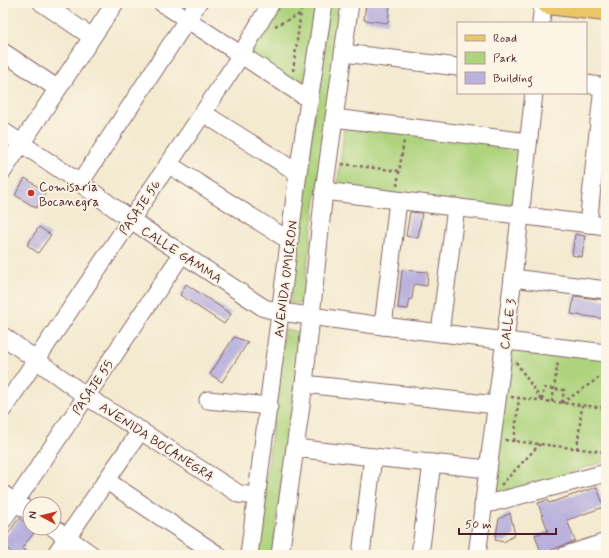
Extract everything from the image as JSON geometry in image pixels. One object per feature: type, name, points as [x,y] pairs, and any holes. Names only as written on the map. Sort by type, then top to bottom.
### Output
[{"type":"main road","points":[[548,3],[606,10]]},
{"type":"street","points":[[42,3],[92,37]]},
{"type":"street","points":[[3,171],[115,3]]},
{"type":"street","points":[[162,3],[310,100]]},
{"type":"street","points":[[80,183],[198,3]]},
{"type":"street","name":"PASAJE 56","points":[[3,409],[36,358],[203,113],[241,55],[271,3]]},
{"type":"street","name":"AVENIDA OMICRON","points":[[249,555],[298,173],[324,3]]},
{"type":"street","points":[[280,555],[304,384],[324,191],[350,3]]},
{"type":"street","points":[[541,22],[543,3]]},
{"type":"street","points":[[3,52],[58,89]]},
{"type":"street","points":[[344,53],[457,67]]},
{"type":"street","points":[[587,84],[604,86],[588,224]]},
{"type":"street","name":"CALLE 3","points":[[477,555],[513,278],[534,94]]},
{"type":"street","points":[[203,113],[298,173]]},
{"type":"street","points":[[334,118],[528,142]]},
{"type":"street","name":"CALLE GAMMA","points":[[3,131],[80,183],[131,220],[264,308],[281,312],[383,326],[505,341],[560,346],[606,353]]},
{"type":"street","points":[[168,164],[290,241]]},
{"type":"street","points":[[324,191],[606,226]]},
{"type":"street","points":[[383,326],[398,201]]},
{"type":"street","points":[[440,333],[456,207]]},
{"type":"street","name":"PASAJE 55","points":[[3,520],[9,498],[86,396],[182,254]]},
{"type":"street","points":[[513,278],[606,290]]},
{"type":"street","name":"AVENIDA BOCANEGRA","points":[[3,336],[36,358],[86,396],[239,494],[257,496]]},
{"type":"street","points":[[304,384],[497,400]]},
{"type":"street","points":[[208,400],[269,406]]},
{"type":"street","points":[[55,555],[141,430]]},
{"type":"street","points":[[295,448],[488,469]]},
{"type":"street","points":[[361,555],[373,457]]},
{"type":"street","points":[[420,555],[432,463]]},
{"type":"street","points":[[483,505],[606,474]]},
{"type":"street","points":[[107,481],[218,555]]},
{"type":"street","points":[[9,498],[22,507]]},
{"type":"street","points":[[62,533],[92,555]]},
{"type":"street","points":[[566,555],[606,542]]},
{"type":"path","points":[[290,87],[302,3]]},
{"type":"path","points":[[274,27],[300,14]]},
{"type":"path","points":[[398,201],[397,189],[405,127]]},
{"type":"path","points":[[328,163],[399,171]]},
{"type":"path","points":[[552,402],[560,346]]},
{"type":"path","points":[[514,358],[542,401]]},
{"type":"path","points":[[562,403],[606,373]]},
{"type":"path","points":[[542,401],[544,388],[564,390],[562,403]]},
{"type":"path","points":[[514,441],[519,398]]},
{"type":"path","points":[[497,400],[519,398],[606,408]]},
{"type":"path","points":[[578,449],[582,406]]},
{"type":"path","points":[[498,439],[606,452]]},
{"type":"path","points":[[483,505],[540,444]]},
{"type":"green space","points":[[273,3],[317,3],[304,85],[293,84],[244,52]]},
{"type":"green space","points":[[328,3],[342,3],[302,304],[290,303]]},
{"type":"green space","points":[[345,124],[520,145],[513,202],[508,208],[337,188]]},
{"type":"green space","points":[[284,330],[302,332],[272,555],[257,555]]},
{"type":"green space","points":[[505,346],[606,357],[606,443],[603,462],[487,499]]},
{"type":"building","points":[[366,3],[390,3],[388,23],[364,20]]},
{"type":"building","name":"Comisaría Bocanegra","points":[[25,178],[46,192],[36,208],[15,195]]},
{"type":"building","points":[[410,212],[422,213],[418,238],[406,236]]},
{"type":"building","points":[[39,227],[51,235],[38,253],[27,245]]},
{"type":"building","points":[[575,234],[585,236],[582,257],[572,255]]},
{"type":"building","points":[[402,270],[428,272],[427,286],[414,284],[412,299],[410,299],[408,309],[398,308]]},
{"type":"building","points":[[186,284],[231,314],[224,324],[180,295]]},
{"type":"building","points":[[574,296],[606,300],[606,319],[571,314]]},
{"type":"building","points":[[234,337],[248,342],[222,382],[210,374]]},
{"type":"building","points":[[597,487],[604,507],[567,520],[575,541],[542,555],[535,535],[548,531],[538,503],[547,500],[549,503]]},
{"type":"building","points":[[510,513],[515,535],[504,542],[495,540],[499,519]]},
{"type":"building","points":[[19,518],[22,520],[22,536],[31,536],[22,548],[31,555],[15,555],[3,546],[3,541]]},
{"type":"place","name":"Comisaría Bocanegra","points":[[31,193]]}]
